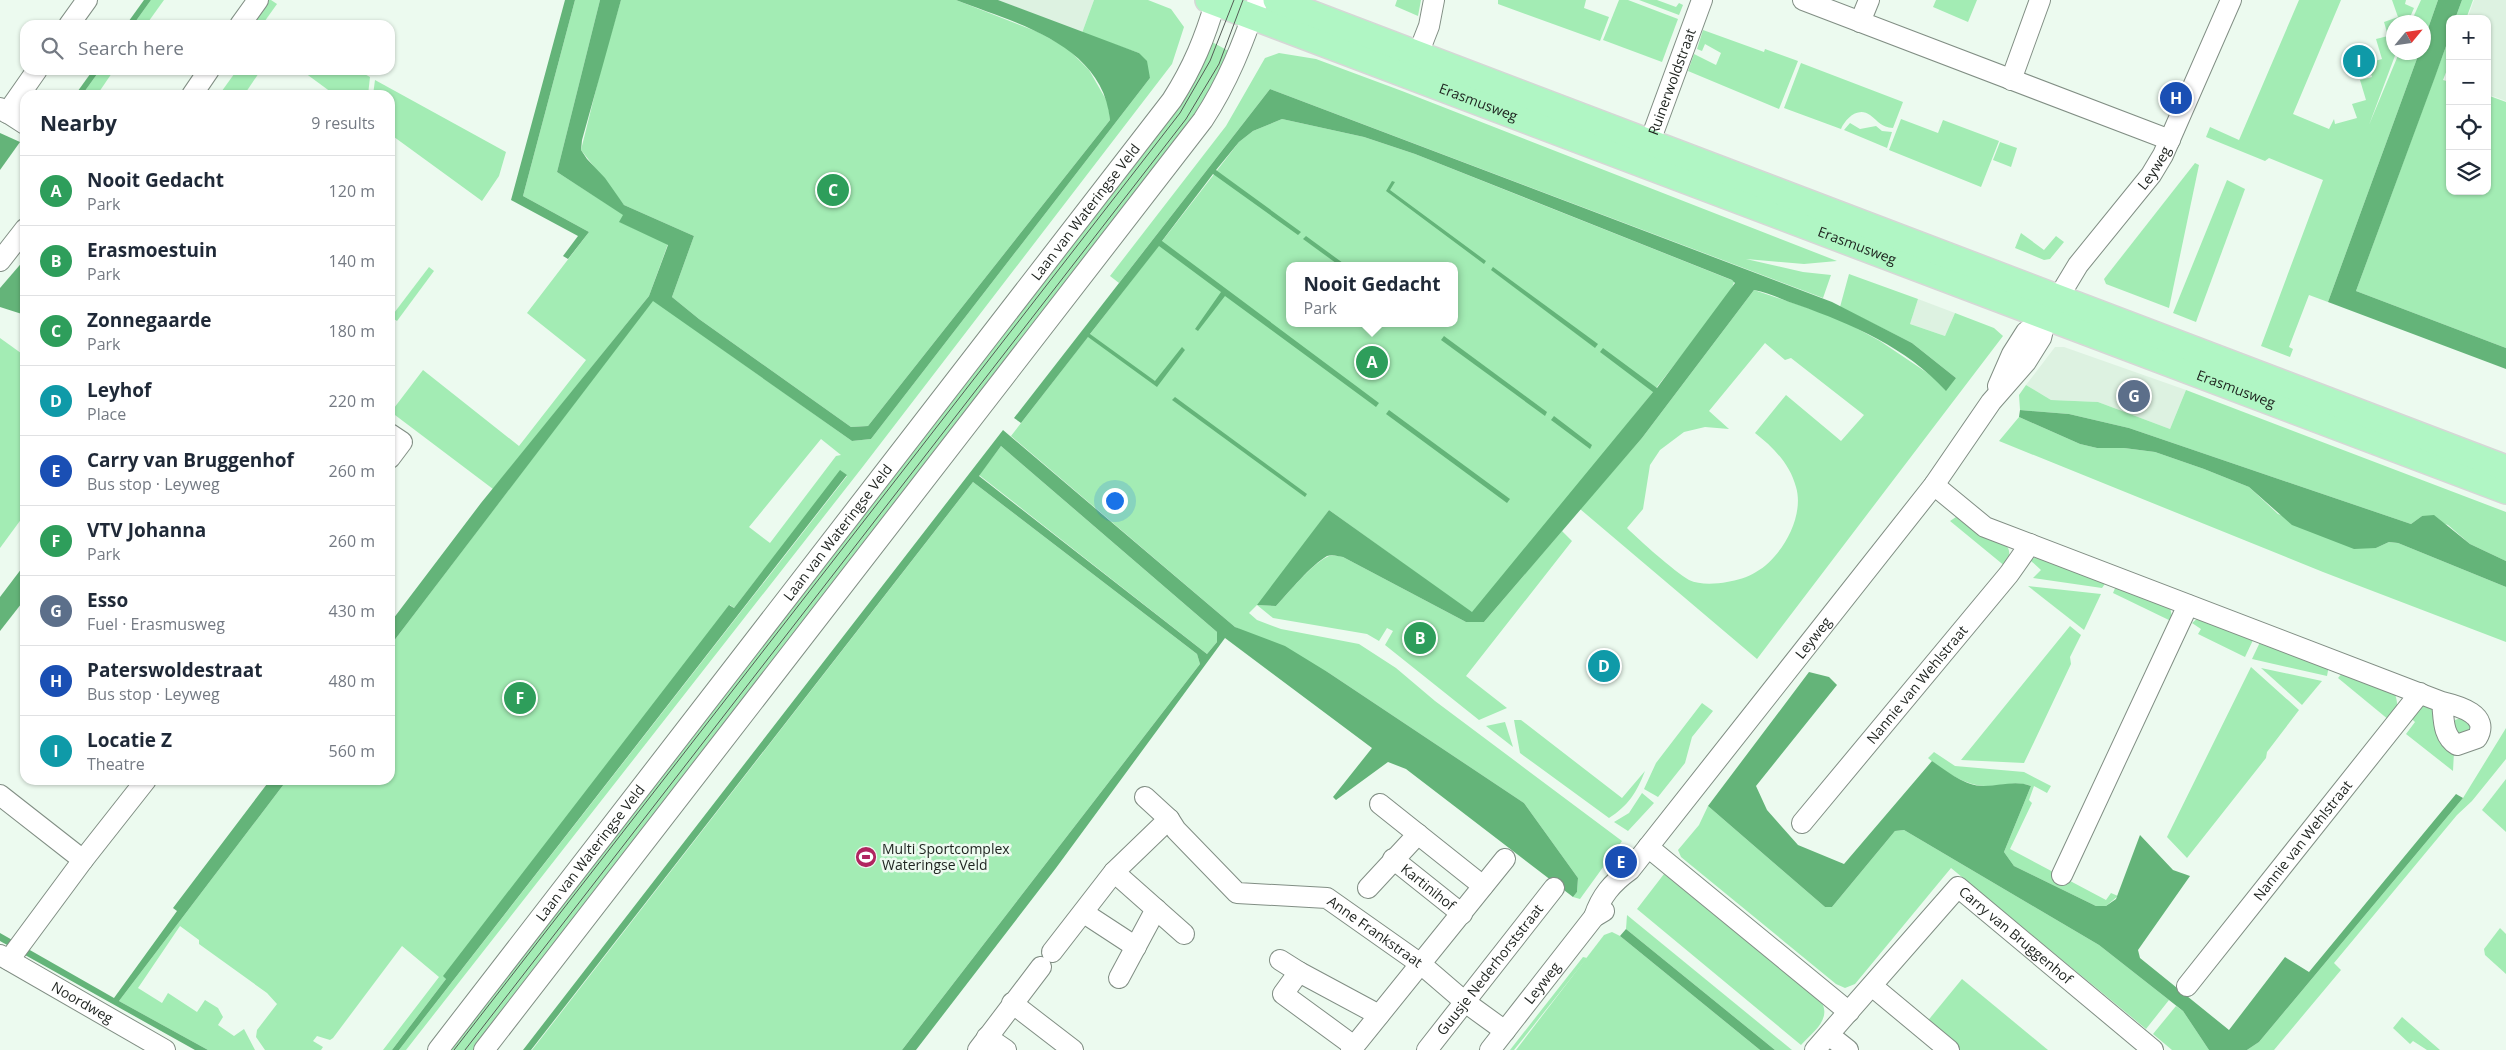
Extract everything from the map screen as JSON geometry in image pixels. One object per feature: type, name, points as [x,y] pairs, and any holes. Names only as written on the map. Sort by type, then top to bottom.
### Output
[{"type":"main road","name":"Erasmusweg","points":[[1276,0],[1413,65]]},
{"type":"main road","name":"Erasmusweg","points":[[1213,1],[1256,8],[1646,153],[2058,297],[2506,468]]},
{"type":"main road","name":"Erasmusweg","points":[[1646,153],[2046,318],[2506,491]]},
{"type":"street","points":[[72,20],[87,0]]},
{"type":"street","points":[[244,20],[258,0]]},
{"type":"street","points":[[1413,65],[1429,26],[1434,0]]},
{"type":"street","name":"Ruinerwoldstraat","points":[[1646,153],[1702,0]]},
{"type":"street","points":[[1803,0],[2170,140]]},
{"type":"street","points":[[1860,22],[1869,0]]},
{"type":"street","points":[[2011,80],[2040,0]]},
{"type":"street","name":"Leyweg","points":[[1490,1050],[1594,917],[1609,908],[1624,888],[1630,870],[1934,485],[1991,402],[2012,354],[2026,332],[2046,318],[2078,265],[2151,175],[2170,140],[2231,0]]},
{"type":"street","name":"Laan van Wateringse Veld","points":[[438,1050],[1172,100],[1191,70],[1206,36],[1213,1]]},
{"type":"street","points":[[484,1050],[1203,120],[1224,86],[1242,50],[1256,8]]},
{"type":"street","points":[[21,90],[33,75]]},
{"type":"street","points":[[195,90],[206,75]]},
{"type":"street","points":[[20,91],[4,111],[20,121]]},
{"type":"street","points":[[0,261],[20,235]]},
{"type":"street","points":[[1934,485],[1985,527],[2442,702]]},
{"type":"street","name":"Nannie van Wehlstraat","points":[[1802,823],[2009,574],[2030,544]]},
{"type":"street","points":[[2062,875],[2188,605]]},
{"type":"street","name":"Nannie van Wehlstraat","points":[[2187,986],[2420,694]]},
{"type":"street","points":[[11,953],[142,785]]},
{"type":"street","points":[[0,795],[83,860]]},
{"type":"street","name":"Anne Frankstraat","points":[[1144,797],[1169,818],[1176,830],[1237,893],[1327,898],[1422,965],[1465,1002],[1505,1031]]},
{"type":"street","points":[[1380,804],[1483,886]]},
{"type":"street","points":[[1006,1050],[982,1043],[1114,872],[1169,818]]},
{"type":"street","name":"Kartinihof","points":[[1368,888],[1418,834]]},
{"type":"street","points":[[1648,847],[1849,1012]]},
{"type":"street","name":"Kartinihof","points":[[1393,859],[1462,914]]},
{"type":"street","name":"Kartinihof","points":[[1352,1048],[1410,975],[1422,965],[1505,859]]},
{"type":"street","points":[[1114,872],[1184,934]]},
{"type":"street","name":"Carry van Bruggenhof","points":[[1815,1050],[1958,887],[2153,1050]]},
{"type":"street","name":"Guusje Nederhorststraat","points":[[1427,1050],[1554,888]]},
{"type":"street","points":[[1119,978],[1156,909]]},
{"type":"street","points":[[1084,913],[1136,947]]},
{"type":"street","name":"Noordweg","points":[[11,953],[165,1050]]},
{"type":"street","points":[[1280,960],[1379,1014]]},
{"type":"street","points":[[1299,972],[1283,994],[1352,1048]]},
{"type":"street","points":[[1872,986],[1949,1050]]},
{"type":"street","points":[[1012,1003],[1072,1050]]},
{"type":"street","points":[[1829,1035],[1848,1050]]},
{"type":"shaded area","points":[[144,0],[151,0],[137,20],[130,20]]},
{"type":"shaded area","points":[[151,0],[164,0],[150,20],[137,20]]},
{"type":"shaded area","points":[[266,0],[271,0],[277,4],[266,20],[252,20]]},
{"type":"shaded area","points":[[565,0],[575,0],[523,196],[589,232],[568,259],[563,256],[578,236],[511,200]]},
{"type":"shaded area","points":[[575,0],[600,0],[557,172],[624,215],[620,222],[668,244],[649,296],[493,489],[395,415],[395,407],[423,370],[519,446],[586,360],[527,313],[589,232],[523,196]]},
{"type":"shaded area","points":[[600,0],[621,0],[582,140],[581,150],[605,178],[624,205],[694,236],[672,297],[699,319],[851,427],[868,426],[1110,120],[1104,94],[1091,72],[1074,55],[1052,40],[1029,28],[956,0],[998,0],[1139,53],[1147,61],[1150,78],[871,439],[852,441],[653,301],[395,639],[395,616],[481,503],[649,296],[668,245],[619,222],[623,215],[557,172]]},
{"type":"shaded area","points":[[621,0],[956,0],[1038,32],[1067,48],[1089,70],[1108,103],[1110,120],[868,426],[851,427],[699,319],[672,297],[694,236],[624,205],[581,150],[603,61]]},
{"type":"shaded area","points":[[998,0],[1094,0],[1082,33]]},
{"type":"shaded area","points":[[1094,0],[1148,0],[1171,9],[1184,27],[1172,64],[861,469],[406,1050],[399,1050],[847,476],[841,471],[734,608],[730,605],[444,976],[446,979],[392,1050],[383,1050],[439,977],[402,946],[333,1038],[330,1040],[317,1036],[313,1041],[323,1047],[321,1050],[265,1050],[256,1037],[257,1030],[277,1004],[267,993],[199,944],[199,940],[180,926],[138,988],[162,1003],[168,993],[197,1012],[205,1000],[218,1008],[223,1017],[218,1025],[234,1036],[244,1029],[255,1050],[208,1050],[119,1001],[283,785],[395,785],[395,639],[653,300],[852,441],[871,439],[1150,78],[1139,53],[1082,33]],"holes":[[[821,439],[841,455],[836,456],[770,543],[749,527]]]},
{"type":"shaded area","points":[[1397,0],[1421,0],[1418,16],[1395,6]]},
{"type":"shaded area","points":[[1498,0],[1586,0],[1584,8],[1609,17],[1600,41],[1498,4]]},
{"type":"shaded area","points":[[1619,0],[1628,0],[1678,19],[1662,62],[1603,40]]},
{"type":"shaded area","points":[[1639,0],[1657,0],[1676,7],[1679,3],[1683,5],[1679,15]]},
{"type":"shaded area","points":[[1936,0],[1977,0],[1968,22],[1933,7]]},
{"type":"shaded area","points":[[2299,0],[2341,0],[2293,114],[2329,129],[2334,119],[2335,124],[2357,118],[2352,104],[2366,100],[2360,80],[2372,77],[2368,63],[2382,59],[2376,39],[2386,36],[2386,60],[2393,60],[2369,125],[2396,60],[2416,60],[2328,302],[2309,295],[2289,347],[2293,349],[2290,357],[2261,346],[2323,180],[2269,158],[2265,161],[2206,137],[2210,127],[2239,140]]},
{"type":"shaded area","points":[[2392,0],[2406,0],[2405,4],[2414,8],[2411,15],[2397,15]]},
{"type":"shaded area","points":[[2421,0],[2438,0],[2431,20],[2431,15],[2414,15]]},
{"type":"shaded area","points":[[2438,0],[2462,0],[2456,15],[2446,15],[2446,46],[2356,291],[2506,348],[2506,369],[2328,302],[2416,60],[2431,60],[2431,20]]},
{"type":"shaded area","points":[[2462,0],[2473,0],[2467,15],[2456,15]]},
{"type":"shaded area","points":[[2474,0],[2506,0],[2506,101],[2491,95],[2491,15],[2468,15]]},
{"type":"shaded area","points":[[1703,30],[1764,52],[1765,49],[1798,61],[1779,109],[1688,71],[1694,54],[1716,65],[1721,53],[1705,44],[1702,51],[1697,49]]},
{"type":"shaded area","points":[[1212,42],[1234,54],[1221,81],[477,1050],[443,1050]]},
{"type":"shaded area","points":[[2446,46],[2446,72],[2443,80],[2446,81],[2446,195],[2491,195],[2491,96],[2506,102],[2506,348],[2356,291]]},
{"type":"shaded area","points":[[1279,53],[1316,59],[1402,91],[1837,261],[1804,264],[1746,259],[1803,272],[1831,275],[1823,298],[1270,89],[1119,283],[1110,276],[1226,126],[1265,58]]},
{"type":"shaded area","points":[[1801,63],[1903,102],[1893,128],[1883,125],[1870,115],[1861,112],[1852,115],[1841,129],[1784,108]]},
{"type":"shaded area","points":[[89,75],[96,75],[86,90],[79,90]]},
{"type":"shaded area","points":[[96,75],[111,75],[100,90],[86,90]]},
{"type":"shaded area","points":[[233,75],[258,75],[247,90],[223,90]]},
{"type":"shaded area","points":[[308,75],[366,75],[370,77],[369,90],[328,90]]},
{"type":"shaded area","points":[[375,80],[393,90],[374,90]]},
{"type":"shaded area","points":[[1270,89],[1832,302],[1912,343],[1956,378],[1946,391],[1914,362],[1878,339],[1818,312],[1754,290],[1642,438],[1484,622],[1466,622],[1343,557],[1333,555],[1327,556],[1314,566],[1276,606],[1257,605],[1329,510],[1472,612],[1653,392],[1600,352],[1603,348],[1657,388],[1735,283],[1732,280],[1415,154],[1364,137],[1282,119],[1253,131],[1239,142],[1216,170],[1301,232],[1298,235],[1213,174],[1162,241],[1379,403],[1376,407],[1225,296],[1198,331],[1195,329],[1221,292],[1159,246],[1090,334],[1155,381],[1182,347],[1185,350],[1157,387],[1088,337],[1021,423],[1014,418]]},
{"type":"shaded area","points":[[395,91],[506,152],[499,176],[482,201],[395,138]]},
{"type":"shaded area","points":[[1282,119],[1364,137],[1415,154],[1734,281],[1722,303],[1663,380],[1472,613],[1329,510],[1258,605],[1276,606],[1314,566],[1327,557],[1335,556],[1343,557],[1466,622],[1484,622],[1562,531],[1572,541],[1466,676],[1507,708],[1479,720],[1385,645],[1393,631],[1387,628],[1379,641],[1367,634],[1273,618],[1257,605],[1249,613],[1257,620],[1281,629],[1359,644],[1396,668],[1435,701],[1622,841],[1580,899],[1573,897],[1577,892],[1578,878],[1524,803],[1329,673],[1235,627],[1011,436],[1239,142],[1253,131]]},
{"type":"shaded area","points":[[1901,119],[1938,133],[1943,120],[1999,141],[1981,187],[1889,150]]},
{"type":"shaded area","points":[[1850,123],[1860,129],[1876,126],[1882,131],[1892,132],[1887,148],[1844,130]]},
{"type":"shaded area","points":[[0,133],[20,142],[0,170]]},
{"type":"shaded area","points":[[2000,142],[2017,148],[2011,167],[1993,160]]},
{"type":"shaded area","points":[[2195,163],[2199,165],[2169,308],[2106,284],[2104,279]]},
{"type":"shaded area","points":[[2227,180],[2245,189],[2196,322],[2173,313]]},
{"type":"shaded area","points":[[1392,181],[1395,182],[1390,190],[1486,261],[1484,264],[1386,191]]},
{"type":"shaded area","points":[[2021,233],[2044,250],[2056,236],[2064,242],[2050,259],[2044,260],[2015,248]]},
{"type":"shaded area","points":[[1306,236],[1342,262],[1335,262],[1303,239]]},
{"type":"shaded area","points":[[20,265],[20,313],[0,307],[0,288]]},
{"type":"shaded area","points":[[429,267],[434,271],[397,321],[395,320],[395,312]]},
{"type":"shaded area","points":[[1493,267],[1598,344],[1595,348],[1491,270]]},
{"type":"shaded area","points":[[1849,274],[1918,299],[1910,324],[1945,336],[1955,313],[1994,328],[2003,336],[1757,659],[1580,509],[1642,438],[1754,290],[1847,323],[1880,341],[1932,376],[1956,378],[1912,343],[1840,307]],"holes":[[[1765,343],[1785,360],[1791,358],[1864,415],[1841,441],[1786,395],[1755,433],[1785,463],[1796,487],[1797,511],[1789,536],[1774,557],[1765,566],[1749,576],[1718,583],[1693,582],[1657,556],[1627,528],[1643,509],[1650,465],[1660,450],[1684,432],[1705,427],[1729,429],[1709,411]]]},
{"type":"shaded area","points":[[1918,299],[1955,313],[1945,336],[1910,324]]},
{"type":"shaded area","points":[[1444,336],[1547,412],[1545,416],[1441,340]]},
{"type":"shaded area","points":[[0,338],[20,352],[20,521],[0,548]]},
{"type":"shaded area","points":[[2055,347],[2064,347],[2186,390],[2170,429],[2098,402],[2051,400],[2026,385]]},
{"type":"shaded area","points":[[2026,385],[2051,400],[2098,402],[2170,429],[2186,390],[2506,512],[2506,561],[2470,544],[2448,525],[2422,516],[2411,524],[2129,428],[2069,414],[2020,410],[2019,395]]},
{"type":"shaded area","points":[[1175,397],[1307,494],[1305,497],[1172,400]]},
{"type":"shaded area","points":[[1389,410],[1510,499],[1507,503],[1386,414]]},
{"type":"shaded area","points":[[2020,410],[2069,414],[2129,428],[2411,524],[2422,516],[2434,515],[2470,544],[2506,561],[2506,587],[2398,543],[2389,542],[2376,548],[2354,549],[2292,525],[2249,487],[2155,452],[2124,448],[2097,448],[2080,444],[2019,417]]},
{"type":"shaded area","points":[[1554,416],[1592,445],[1590,449],[1551,420]]},
{"type":"shaded area","points":[[2019,417],[2080,444],[2097,448],[2124,448],[2155,452],[2204,469],[2249,487],[2278,514],[2376,548],[2389,542],[2398,543],[2506,587],[2506,642],[2323,572],[1999,441]]},
{"type":"shaded area","points":[[1003,430],[1235,627],[1285,646],[1329,673],[1524,803],[1578,878],[1577,892],[1573,897],[1406,769],[1388,762],[1336,800],[1333,797],[1372,748],[1225,638],[1056,868],[916,1050],[902,1050],[1200,664],[1197,654],[973,482],[531,1050],[523,1050]],"holes":[[[1001,446],[1217,632],[1217,642],[1207,654],[979,476]]]},
{"type":"shaded area","points":[[1001,446],[1217,632],[1217,642],[1207,654],[979,475]]},
{"type":"shaded area","points":[[840,470],[847,475],[399,1050],[392,1050],[446,979],[443,976],[729,605],[734,608]]},
{"type":"shaded area","name":"Multi Sportcomplex Wateringse Veld","points":[[973,482],[1197,654],[1200,664],[902,1050],[532,1050]]},
{"type":"shaded area","points":[[1959,515],[2005,543],[2009,553],[2006,567],[1950,521]]},
{"type":"shaded area","points":[[2038,556],[2107,581],[2102,588],[2033,578],[2041,570],[2030,560]]},
{"type":"shaded area","points":[[20,571],[20,605],[0,631],[0,597]]},
{"type":"shaded area","points":[[2028,586],[2101,594],[2084,630]]},
{"type":"shaded area","points":[[2116,586],[2170,607],[2173,622],[2113,593]]},
{"type":"shaded area","points":[[2198,618],[2254,638],[2245,657],[2198,634],[2201,629],[2192,623]]},
{"type":"shaded area","points":[[2070,626],[2081,635],[2070,657],[2071,664],[2024,763],[1961,760]]},
{"type":"shaded area","points":[[2261,640],[2329,665],[2327,676],[2252,659]]},
{"type":"shaded area","points":[[2251,667],[2299,710],[2267,752],[2266,758],[2187,858],[2167,837]]},
{"type":"shaded area","points":[[2261,668],[2322,681],[2302,705]]},
{"type":"shaded area","points":[[2344,671],[2395,694],[2396,708],[2389,720],[2338,678]]},
{"type":"shaded area","points":[[1809,672],[1829,677],[1837,685],[1756,786],[1767,810],[1798,845],[1844,864],[1932,761],[1970,784],[1990,786],[2014,783],[2031,786],[2004,852],[2014,866],[2096,906],[2106,906],[2116,899],[2140,835],[2173,870],[2190,876],[2138,950],[2140,958],[2229,1030],[2285,957],[2309,972],[2456,794],[2463,798],[2259,1042],[2247,1050],[2209,1050],[2183,1011],[2099,945],[1904,830],[1895,831],[1832,907],[1825,907],[1708,806]]},
{"type":"shaded area","points":[[1702,703],[1713,711],[1692,737],[1685,763],[1658,797],[1644,789],[1656,763]]},
{"type":"shaded area","points":[[2422,703],[2434,704],[2454,752],[2453,771],[2406,734],[2415,722],[2409,716]]},
{"type":"shaded area","points":[[2461,718],[2469,721],[2471,731],[2460,738],[2452,726],[2455,720]]},
{"type":"shaded area","points":[[1514,720],[1521,720],[1622,798],[1645,771],[1639,786],[1622,809],[1609,818],[1520,753]]},
{"type":"shaded area","points":[[1505,722],[1513,747],[1486,726]]},
{"type":"shaded area","points":[[2506,728],[2506,759],[2334,963],[2341,970],[2274,1050],[2247,1050],[2259,1042],[2463,798]]},
{"type":"shaded area","points":[[1934,752],[1955,766],[2024,772],[2051,786],[2047,793],[2034,786],[2029,800],[2032,803],[2010,849],[2106,900],[2111,893],[2118,896],[2106,906],[2096,906],[2014,866],[2004,852],[2031,786],[2013,784],[1984,786],[1969,783],[1940,768],[1928,758]]},
{"type":"shaded area","points":[[2506,779],[2506,832],[2482,810]]},
{"type":"shaded area","points":[[266,785],[283,785],[119,1001],[208,1050],[195,1050],[0,941],[0,933],[114,998],[177,911],[173,908]]},
{"type":"shaded area","points":[[1642,793],[1654,803],[1628,831],[1614,822],[1629,813]]},
{"type":"shaded area","points":[[1708,806],[1825,907],[1832,907],[1895,831],[1904,830],[2099,945],[2169,1000],[2146,1029],[1951,868],[1855,984],[1845,988],[1836,984],[1681,857],[1678,850],[1699,825]]},
{"type":"shaded area","points":[[1664,874],[1822,1003],[1824,1015],[1822,1021],[1801,1045],[1637,909]]},
{"type":"shaded area","points":[[1627,915],[1792,1050],[1775,1050],[1626,929]]},
{"type":"shaded area","points":[[2500,928],[2506,934],[2506,974],[2485,955],[2484,949]]},
{"type":"shaded area","points":[[1626,929],[1775,1050],[1760,1050],[1620,936]]},
{"type":"shaded area","points":[[1612,932],[1620,936],[1760,1050],[1516,1050],[1604,935]]},
{"type":"shaded area","points":[[1583,957],[1587,958],[1514,1050],[1510,1050]]},
{"type":"shaded area","points":[[1962,979],[2048,1050],[1959,1050],[1926,1023]]},
{"type":"shaded area","points":[[2176,1006],[2183,1011],[2209,1050],[2172,1050],[2153,1034]]},
{"type":"shaded area","points":[[2402,1017],[2440,1050],[2427,1050],[2413,1041],[2410,1044],[2393,1028]]},
{"type":"tram line","points":[[454,1050],[1180,113],[1210,61],[1234,0]]},
{"type":"tram line","points":[[465,1050],[1186,119],[1219,64],[1243,0]]},
{"type":"place","name":"Locatie Z","points":[[2359,61]]},
{"type":"place","name":"Paterswoldestraat","points":[[2176,98]]},
{"type":"place","name":"Zonnegaarde","points":[[833,190]]},
{"type":"place","name":"Nooit Gedacht","points":[[1372,362]]},
{"type":"place","name":"Esso","points":[[2134,396]]},
{"type":"place","name":"Erasmoestuin","points":[[1420,638]]},
{"type":"place","name":"Leyhof","points":[[1604,666]]},
{"type":"place","name":"VTV Johanna","points":[[520,698]]},
{"type":"place","name":"Multi Sportcomplex Wateringse Veld","points":[[866,857]]},
{"type":"place","name":"Carry van Bruggenhof","points":[[1621,862]]}]
